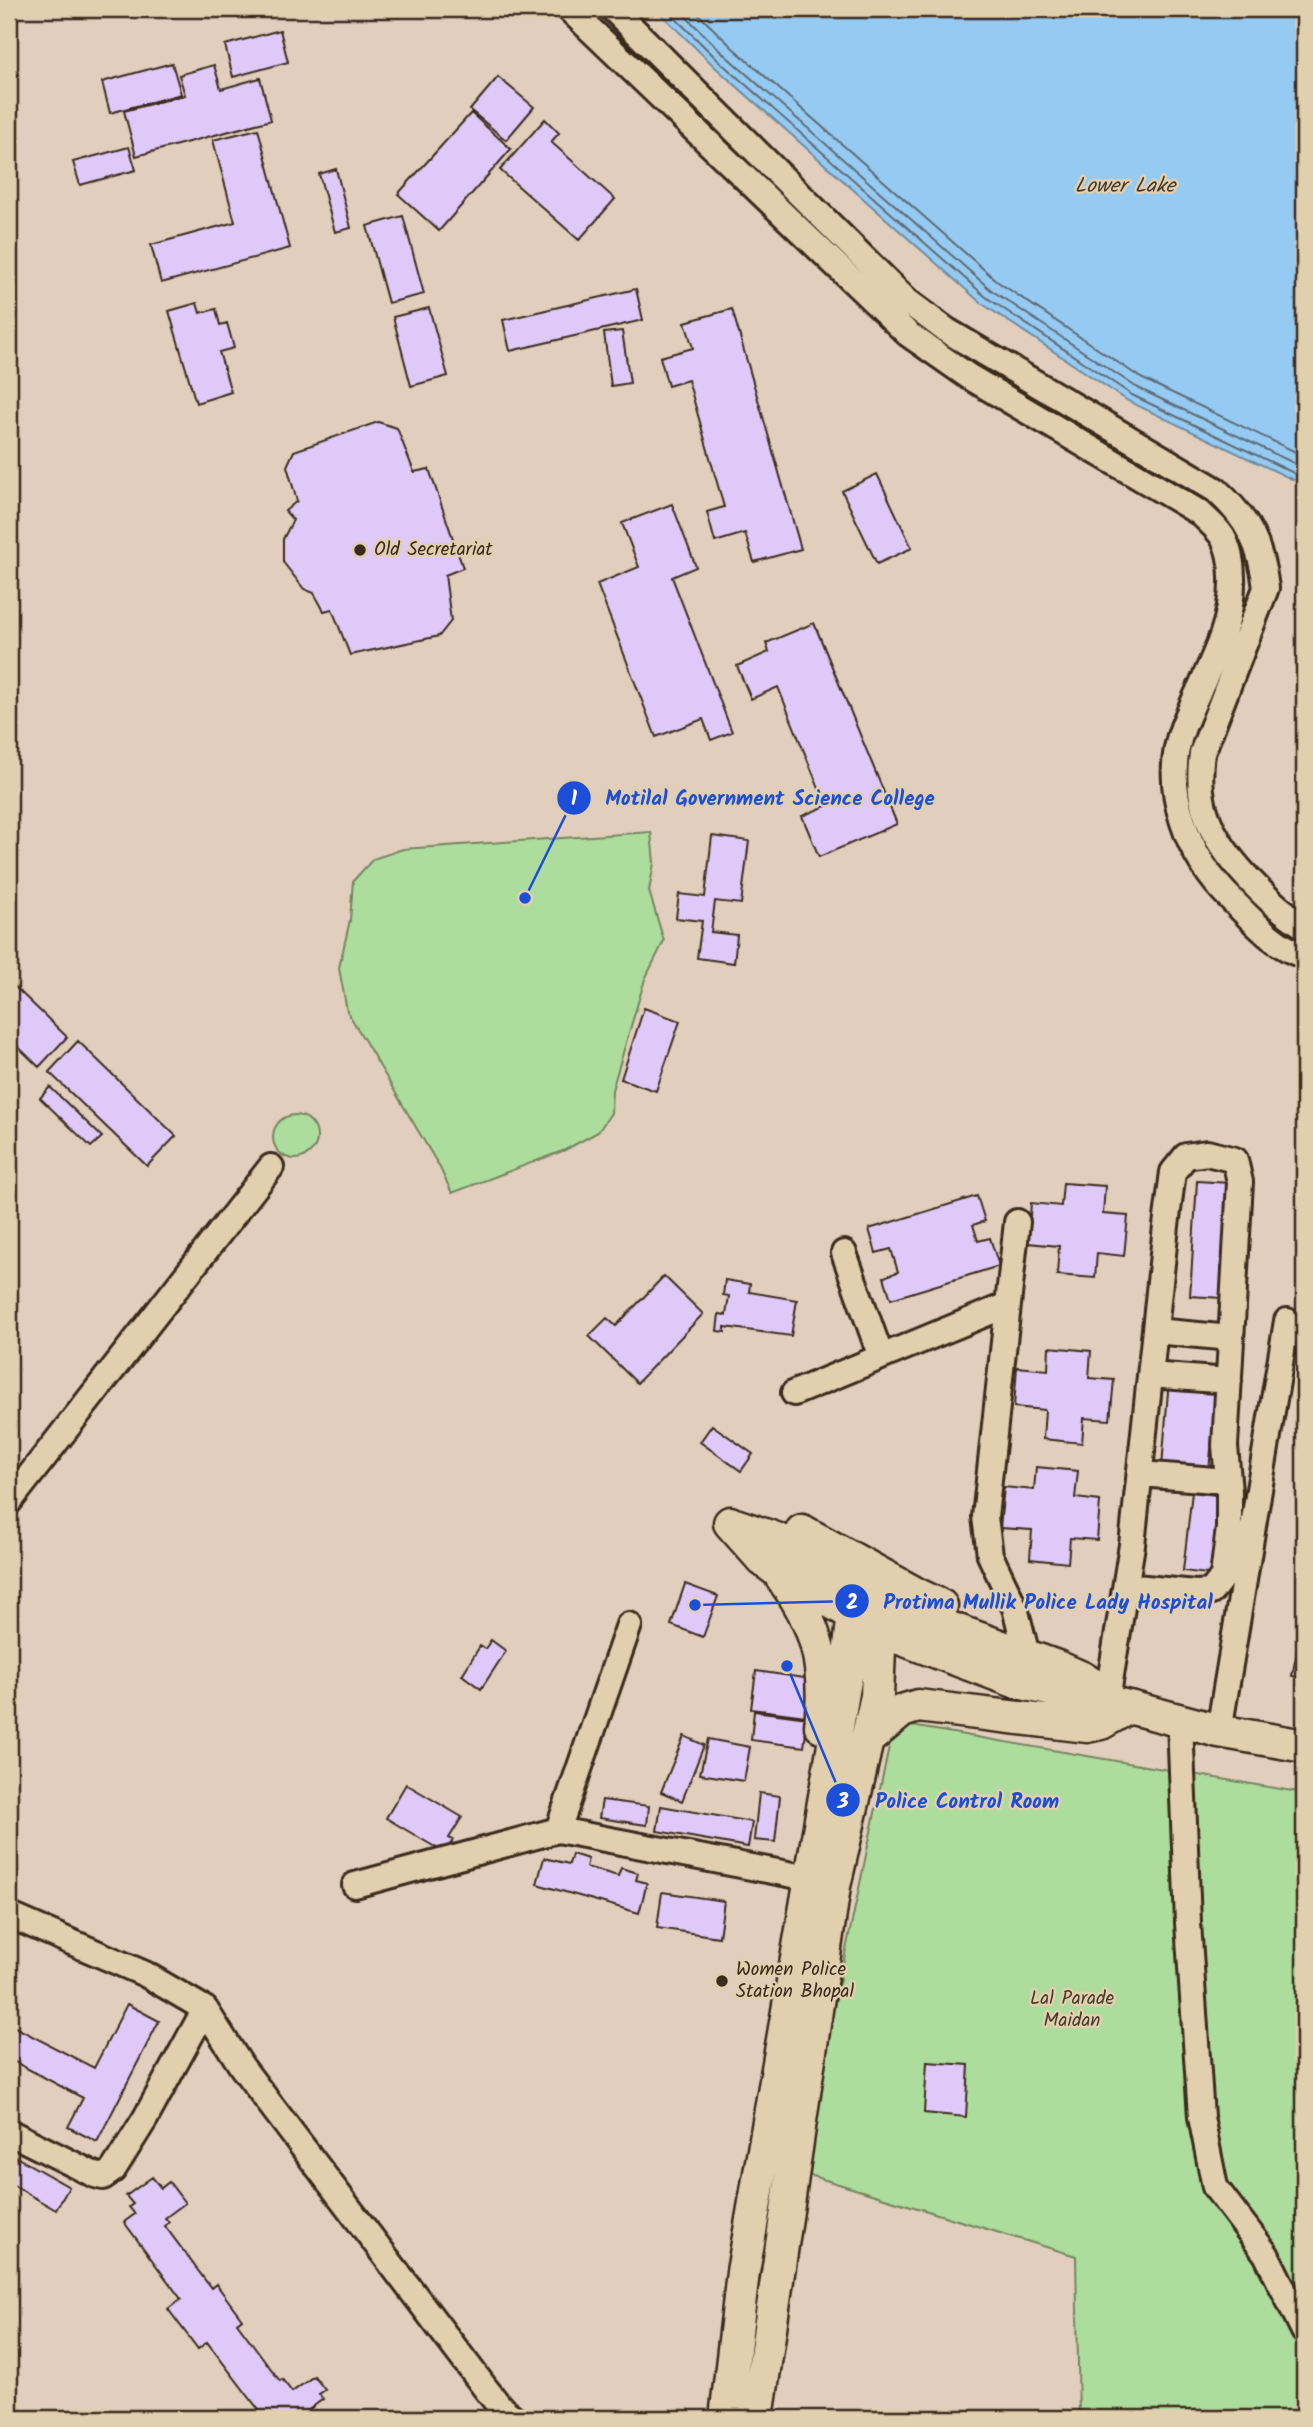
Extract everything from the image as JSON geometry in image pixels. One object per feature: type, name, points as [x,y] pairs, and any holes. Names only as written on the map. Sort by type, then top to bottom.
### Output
[{"type":"main road","points":[[730,1523],[756,1517],[790,1525],[918,1595],[1006,1632],[1118,1701]]},
{"type":"main road","points":[[730,1523],[763,1560],[775,1569],[868,1609],[1017,1682],[1118,1701],[1180,1722],[1220,1731],[1304,1746]]},
{"type":"main road","points":[[730,1523],[776,1539],[868,1609],[1067,1672]]},
{"type":"main road","points":[[775,1569],[799,1600],[814,1632],[819,1654],[822,1719],[816,1785],[820,1814]]},
{"type":"main road","points":[[757,2418],[834,1886],[877,1696],[868,1609]]},
{"type":"main road","points":[[726,2418],[743,2273],[820,1814],[848,1663],[868,1609]]},
{"type":"main road","points":[[867,1740],[902,1711],[918,1706],[1087,1726],[1101,1723],[1118,1701]]},
{"type":"street","points":[[569,9],[908,334],[968,376],[1200,513],[1223,537],[1232,565],[1233,592],[1227,624],[1182,730],[1175,775],[1180,816],[1192,849],[1219,888],[1268,935],[1304,955]]},
{"type":"street","points":[[612,9],[908,301],[946,330],[1216,490],[1234,506],[1259,547],[1266,588],[1202,753],[1199,775],[1201,799],[1207,820],[1241,871],[1286,915],[1304,926]]},
{"type":"street","points":[[1118,1701],[1126,1586],[1173,1172],[1186,1156],[1207,1153],[1235,1160],[1240,1182],[1224,1446],[1229,1528],[1223,1576],[1211,1592],[1195,1593],[1126,1586]]},
{"type":"street","points":[[9,1502],[271,1167]]},
{"type":"street","points":[[1017,1222],[985,1517],[990,1555],[1015,1608],[1024,1643]]},
{"type":"street","points":[[844,1253],[881,1357]]},
{"type":"street","points":[[794,1393],[1007,1305]]},
{"type":"street","points":[[1220,1731],[1287,1321]]},
{"type":"street","points":[[1155,1331],[1231,1338]]},
{"type":"street","points":[[1150,1375],[1229,1381]]},
{"type":"street","points":[[1140,1474],[1227,1481]]},
{"type":"street","points":[[558,1830],[629,1625]]},
{"type":"street","points":[[1180,1722],[1188,1923],[1200,2103],[1215,2187],[1266,2254],[1304,2331]]},
{"type":"street","points":[[355,1885],[558,1830],[810,1878]]},
{"type":"street","points":[[9,1916],[145,1974],[205,2009],[242,2067],[486,2389],[502,2409],[514,2418]]},
{"type":"street","points":[[9,2132],[103,2177],[113,2170],[145,2119],[205,2009]]},
{"type":"green space","points":[[651,832],[654,863],[649,891],[664,941],[645,979],[612,1090],[611,1113],[598,1132],[565,1150],[452,1193],[439,1166],[347,1011],[339,968],[350,920],[353,881],[373,859],[403,849]]},
{"type":"green space","points":[[295,1115],[310,1122],[317,1137],[310,1152],[295,1159],[280,1152],[273,1137],[280,1122]]},
{"type":"green space","name":"Lal Parade Maidan","points":[[894,1723],[1304,1793],[1304,2418],[1079,2418],[1076,2256],[799,2172]]},
{"type":"water","name":"Lower Lake","points":[[656,9],[1304,9],[1304,485],[1128,401],[981,303],[715,67]]},
{"type":"building","points":[[280,30],[288,62],[233,77],[225,45]]},
{"type":"building","points":[[172,63],[181,94],[110,113],[102,82]]},
{"type":"building","points":[[214,65],[221,89],[260,78],[271,120],[136,156],[124,111],[185,95],[179,75]]},
{"type":"building","points":[[498,77],[534,107],[506,140],[470,110]]},
{"type":"building","points":[[471,113],[511,149],[439,231],[398,194]]},
{"type":"building","points":[[545,119],[559,133],[551,142],[615,199],[579,240],[500,170]]},
{"type":"building","points":[[258,129],[290,248],[161,283],[151,245],[235,222],[213,140]]},
{"type":"building","points":[[129,147],[136,170],[80,185],[73,162]]},
{"type":"building","points":[[336,169],[351,228],[335,232],[319,174]]},
{"type":"building","points":[[403,216],[424,294],[388,303],[367,226]]},
{"type":"building","points":[[636,289],[643,320],[510,351],[503,320]]},
{"type":"building","points":[[197,303],[200,313],[216,309],[220,325],[227,323],[234,348],[219,352],[231,392],[196,403],[169,311]]},
{"type":"building","points":[[429,308],[448,376],[411,386],[393,317]]},
{"type":"building","points":[[732,309],[801,549],[754,562],[745,533],[715,542],[707,512],[724,507],[688,380],[668,386],[660,357],[693,348],[685,322]]},
{"type":"building","points":[[622,331],[630,383],[611,386],[604,333]]},
{"type":"building","points":[[378,422],[397,428],[414,472],[429,469],[463,568],[445,575],[451,621],[439,636],[350,655],[332,609],[324,611],[314,593],[304,589],[283,562],[283,539],[293,520],[285,511],[297,501],[287,466],[294,451]]},
{"type":"building","points":[[877,474],[912,548],[877,564],[842,491]]},
{"type":"building","points":[[672,504],[696,567],[672,577],[732,732],[711,740],[703,719],[656,737],[597,584],[639,567],[622,523]]},
{"type":"building","points":[[814,623],[897,824],[819,857],[802,816],[826,806],[778,687],[751,699],[737,666],[769,652],[766,643]]},
{"type":"building","points":[[712,836],[749,841],[741,904],[715,901],[711,932],[737,935],[734,963],[697,958],[702,921],[676,918],[679,894],[705,897]]},
{"type":"building","points":[[9,981],[67,1037],[39,1067],[9,1038]]},
{"type":"building","points":[[644,1008],[680,1021],[656,1091],[621,1079]]},
{"type":"building","points":[[78,1041],[176,1136],[147,1166],[49,1072]]},
{"type":"building","points":[[50,1087],[102,1137],[91,1147],[40,1098]]},
{"type":"building","points":[[1197,1181],[1229,1183],[1222,1298],[1190,1296]]},
{"type":"building","points":[[1063,1183],[1105,1186],[1103,1214],[1128,1216],[1124,1256],[1097,1253],[1095,1278],[1057,1275],[1059,1246],[1028,1243],[1031,1203],[1061,1206]]},
{"type":"building","points":[[977,1196],[985,1221],[973,1225],[978,1241],[990,1238],[999,1266],[891,1299],[884,1277],[898,1272],[891,1249],[876,1253],[869,1229]]},
{"type":"building","points":[[664,1276],[703,1314],[637,1383],[589,1336],[607,1318],[616,1326]]},
{"type":"building","points":[[725,1280],[750,1284],[749,1292],[797,1300],[791,1336],[725,1327],[725,1332],[717,1331],[719,1314],[726,1315],[729,1296],[723,1295]]},
{"type":"building","points":[[1049,1347],[1091,1351],[1089,1378],[1114,1380],[1110,1420],[1084,1418],[1082,1443],[1043,1439],[1045,1410],[1014,1407],[1017,1367],[1048,1370]]},
{"type":"building","points":[[1169,1379],[1217,1383],[1209,1471],[1162,1467]]},
{"type":"building","points":[[712,1425],[753,1454],[741,1471],[700,1442]]},
{"type":"building","points":[[1036,1467],[1078,1471],[1075,1498],[1100,1501],[1097,1540],[1070,1538],[1068,1563],[1030,1559],[1032,1530],[1000,1528],[1004,1487],[1034,1490]]},
{"type":"building","points":[[1192,1492],[1224,1496],[1215,1575],[1183,1571]]},
{"type":"building","points":[[685,1584],[718,1596],[703,1637],[671,1625]]},
{"type":"building","points":[[1301,1633],[1304,1634],[1304,1678],[1292,1676]]},
{"type":"building","points":[[491,1640],[506,1651],[481,1689],[462,1675],[480,1646],[485,1649]]},
{"type":"building","points":[[756,1671],[811,1679],[806,1716],[751,1709]]},
{"type":"building","points":[[754,1711],[808,1718],[804,1747],[751,1740]]},
{"type":"building","points":[[684,1736],[704,1745],[682,1801],[661,1792]]},
{"type":"building","points":[[708,1739],[750,1747],[744,1781],[700,1774]]},
{"type":"building","points":[[406,1784],[462,1817],[449,1838],[453,1840],[445,1853],[386,1818]]},
{"type":"building","points":[[759,1793],[780,1796],[775,1842],[754,1840]]},
{"type":"building","points":[[602,1800],[649,1806],[647,1825],[599,1818]]},
{"type":"building","points":[[661,1806],[752,1822],[748,1847],[657,1831]]},
{"type":"building","points":[[572,1854],[588,1859],[586,1867],[618,1876],[621,1868],[638,1873],[636,1880],[647,1883],[639,1913],[537,1884],[544,1858],[569,1864]]},
{"type":"building","points":[[662,1892],[724,1901],[719,1937],[657,1928]]},
{"type":"building","points":[[127,2004],[159,2021],[97,2142],[68,2127],[83,2098],[9,2059],[9,2024],[94,2068]]},
{"type":"building","points":[[927,2062],[969,2065],[966,2117],[924,2113]]},
{"type":"building","points":[[9,2153],[69,2187],[56,2210],[9,2183]]},
{"type":"building","points":[[152,2177],[161,2188],[169,2182],[185,2203],[165,2218],[169,2222],[165,2226],[211,2288],[216,2284],[242,2319],[237,2323],[280,2381],[282,2379],[292,2392],[314,2376],[325,2390],[319,2394],[323,2399],[298,2418],[265,2418],[207,2342],[198,2349],[168,2309],[181,2299],[124,2222],[135,2214],[129,2207],[133,2204],[126,2196]]},
{"type":"place","name":"Old Secretariat","points":[[360,550]]},
{"type":"place","name":"Motilal Government Science College","points":[[525,898]]},
{"type":"place","name":"Protima Mullik Police Lady Hospital","points":[[695,1605]]},
{"type":"place","name":"Police Control Room","points":[[787,1666]]},
{"type":"place","name":"Women Police Station Bhopal","points":[[722,1981]]}]
